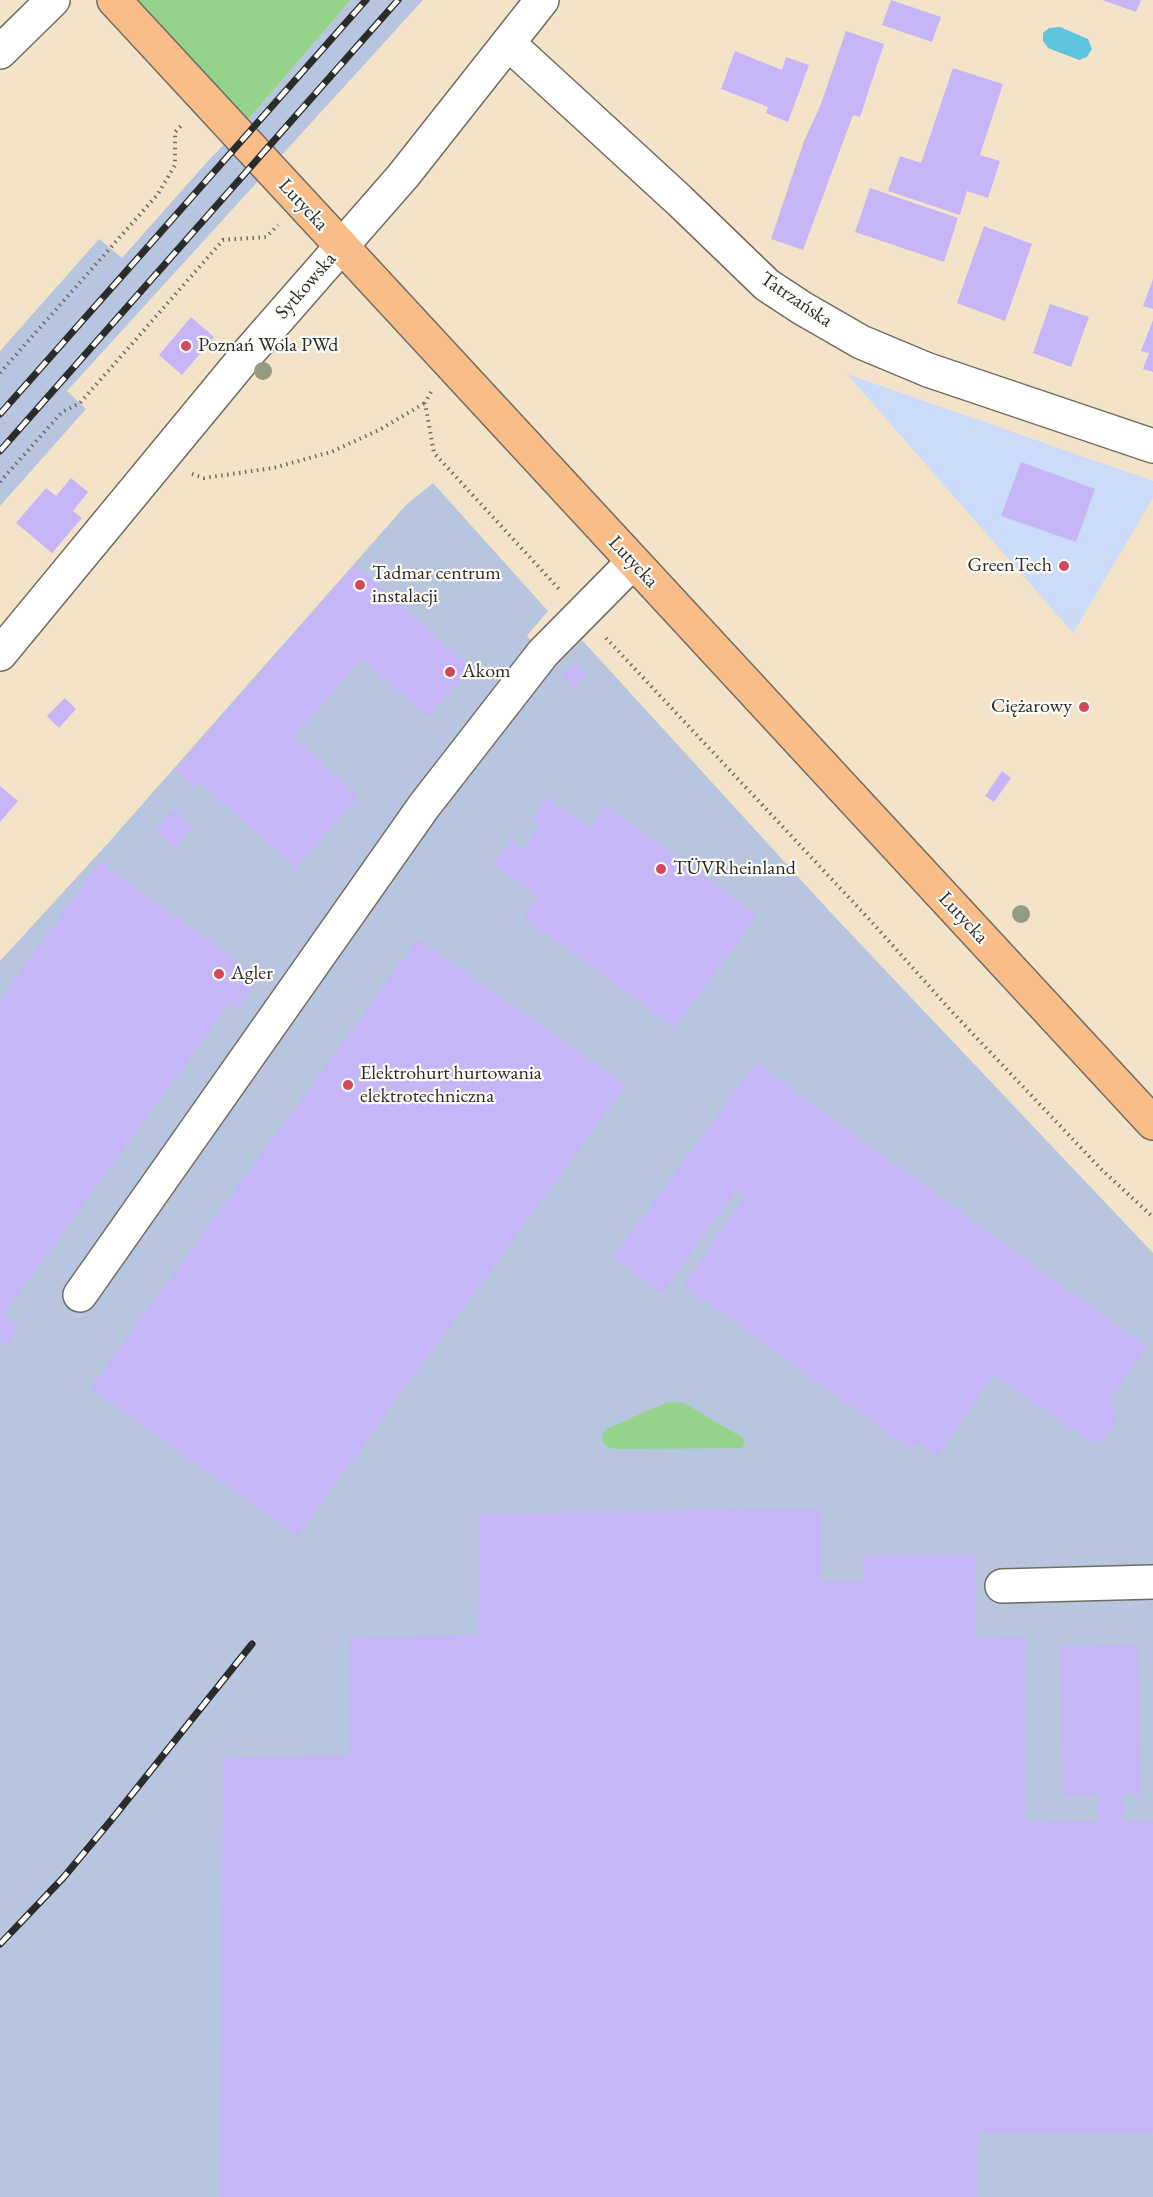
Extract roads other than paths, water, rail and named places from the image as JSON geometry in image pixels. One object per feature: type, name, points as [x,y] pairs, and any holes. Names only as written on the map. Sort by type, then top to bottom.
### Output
[{"type":"main road","name":"Lutycka","points":[[114,0],[1153,1123]]},
{"type":"street","points":[[0,52],[53,0]]},
{"type":"street","name":"Sytkowska","points":[[0,654],[250,351],[403,176],[542,0]]},
{"type":"street","name":"Tatrzańska","points":[[507,43],[680,201],[767,285],[802,308],[861,342],[928,370],[1153,446]]},
{"type":"street","points":[[80,1295],[424,806],[543,653],[633,562]]},
{"type":"street","points":[[1002,1586],[1153,1582]]},
{"type":"water","points":[[1060,27],[1088,39],[1092,49],[1087,57],[1079,60],[1048,48],[1043,41],[1043,33],[1049,28]]},
{"type":"railway","points":[[0,414],[366,0]]},
{"type":"railway","points":[[0,451],[398,0]]},
{"type":"railway","points":[[0,1944],[63,1878],[252,1644]]},
{"type":"place","name":"Poznań Wola PWd","points":[[186,346]]},
{"type":"place","name":"GreenTech","points":[[1064,566]]},
{"type":"place","name":"Tadmar centrum instalacji","points":[[360,585]]},
{"type":"place","name":"Akom","points":[[450,672]]},
{"type":"place","name":"Ciężarowy","points":[[1084,707]]},
{"type":"place","name":"TÜVRheinland","points":[[661,869]]},
{"type":"place","name":"Agler","points":[[219,974]]},
{"type":"place","name":"Elektrohurt hurtowania elektrotechniczna","points":[[348,1085]]}]
